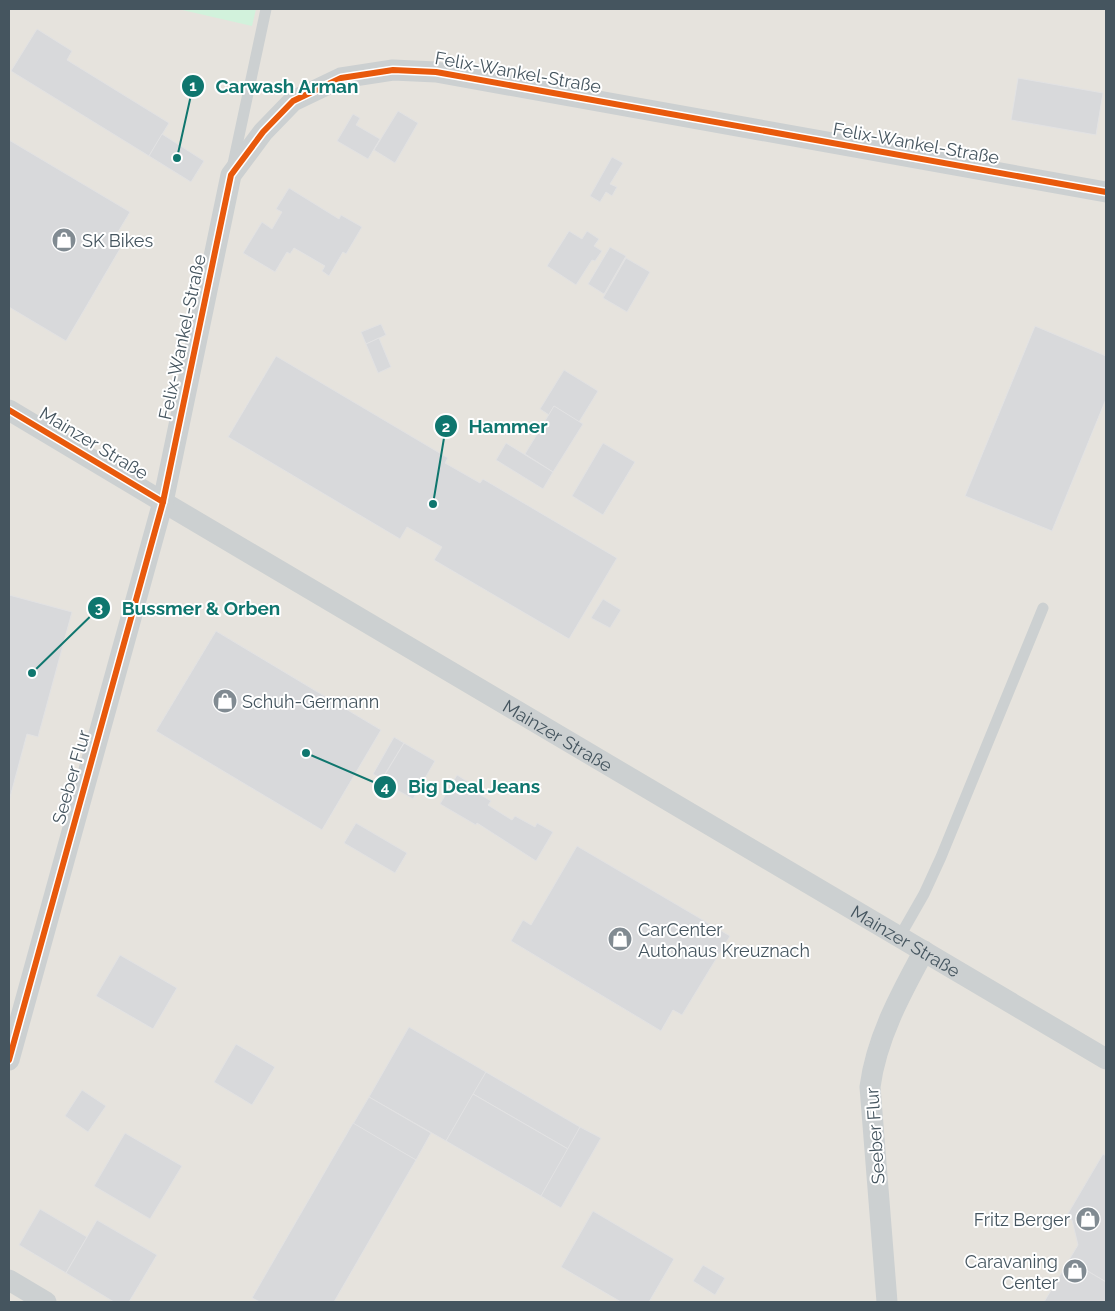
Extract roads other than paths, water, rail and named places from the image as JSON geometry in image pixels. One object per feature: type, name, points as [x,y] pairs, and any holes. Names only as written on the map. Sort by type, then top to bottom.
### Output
[{"type":"street","name":"Felix-Wankel-Straße","points":[[163,502],[231,175],[263,132],[293,101],[340,78],[393,70],[436,72],[1106,192]]},
{"type":"street","name":"Mainzer Straße","points":[[9,410],[1106,1059]]},
{"type":"street","name":"Seeber Flur","points":[[9,1060],[163,502]]},
{"type":"street","name":"Seeber Flur","points":[[887,1302],[870,1087],[872,1072],[883,1037],[924,951]]},
{"type":"street","points":[[9,1280],[46,1302]]},
{"type":"lane","points":[[231,175],[266,9]]},
{"type":"lane","points":[[900,936],[924,894],[941,857],[1043,608]]},
{"type":"place","name":"Carwash Arman","points":[[177,158]]},
{"type":"place","name":"SK Bikes","points":[[64,240]]},
{"type":"place","name":"Hammer","points":[[433,504]]},
{"type":"place","name":"Bussmer & Orben","points":[[32,673]]},
{"type":"place","name":"Schuh-Germann","points":[[225,701]]},
{"type":"place","name":"Big Deal Jeans","points":[[306,753]]},
{"type":"place","name":"CarCenter Autohaus Kreuznach","points":[[620,939]]},
{"type":"place","name":"Fritz Berger","points":[[1088,1219]]},
{"type":"place","name":"Caravaning Center","points":[[1075,1271]]}]
